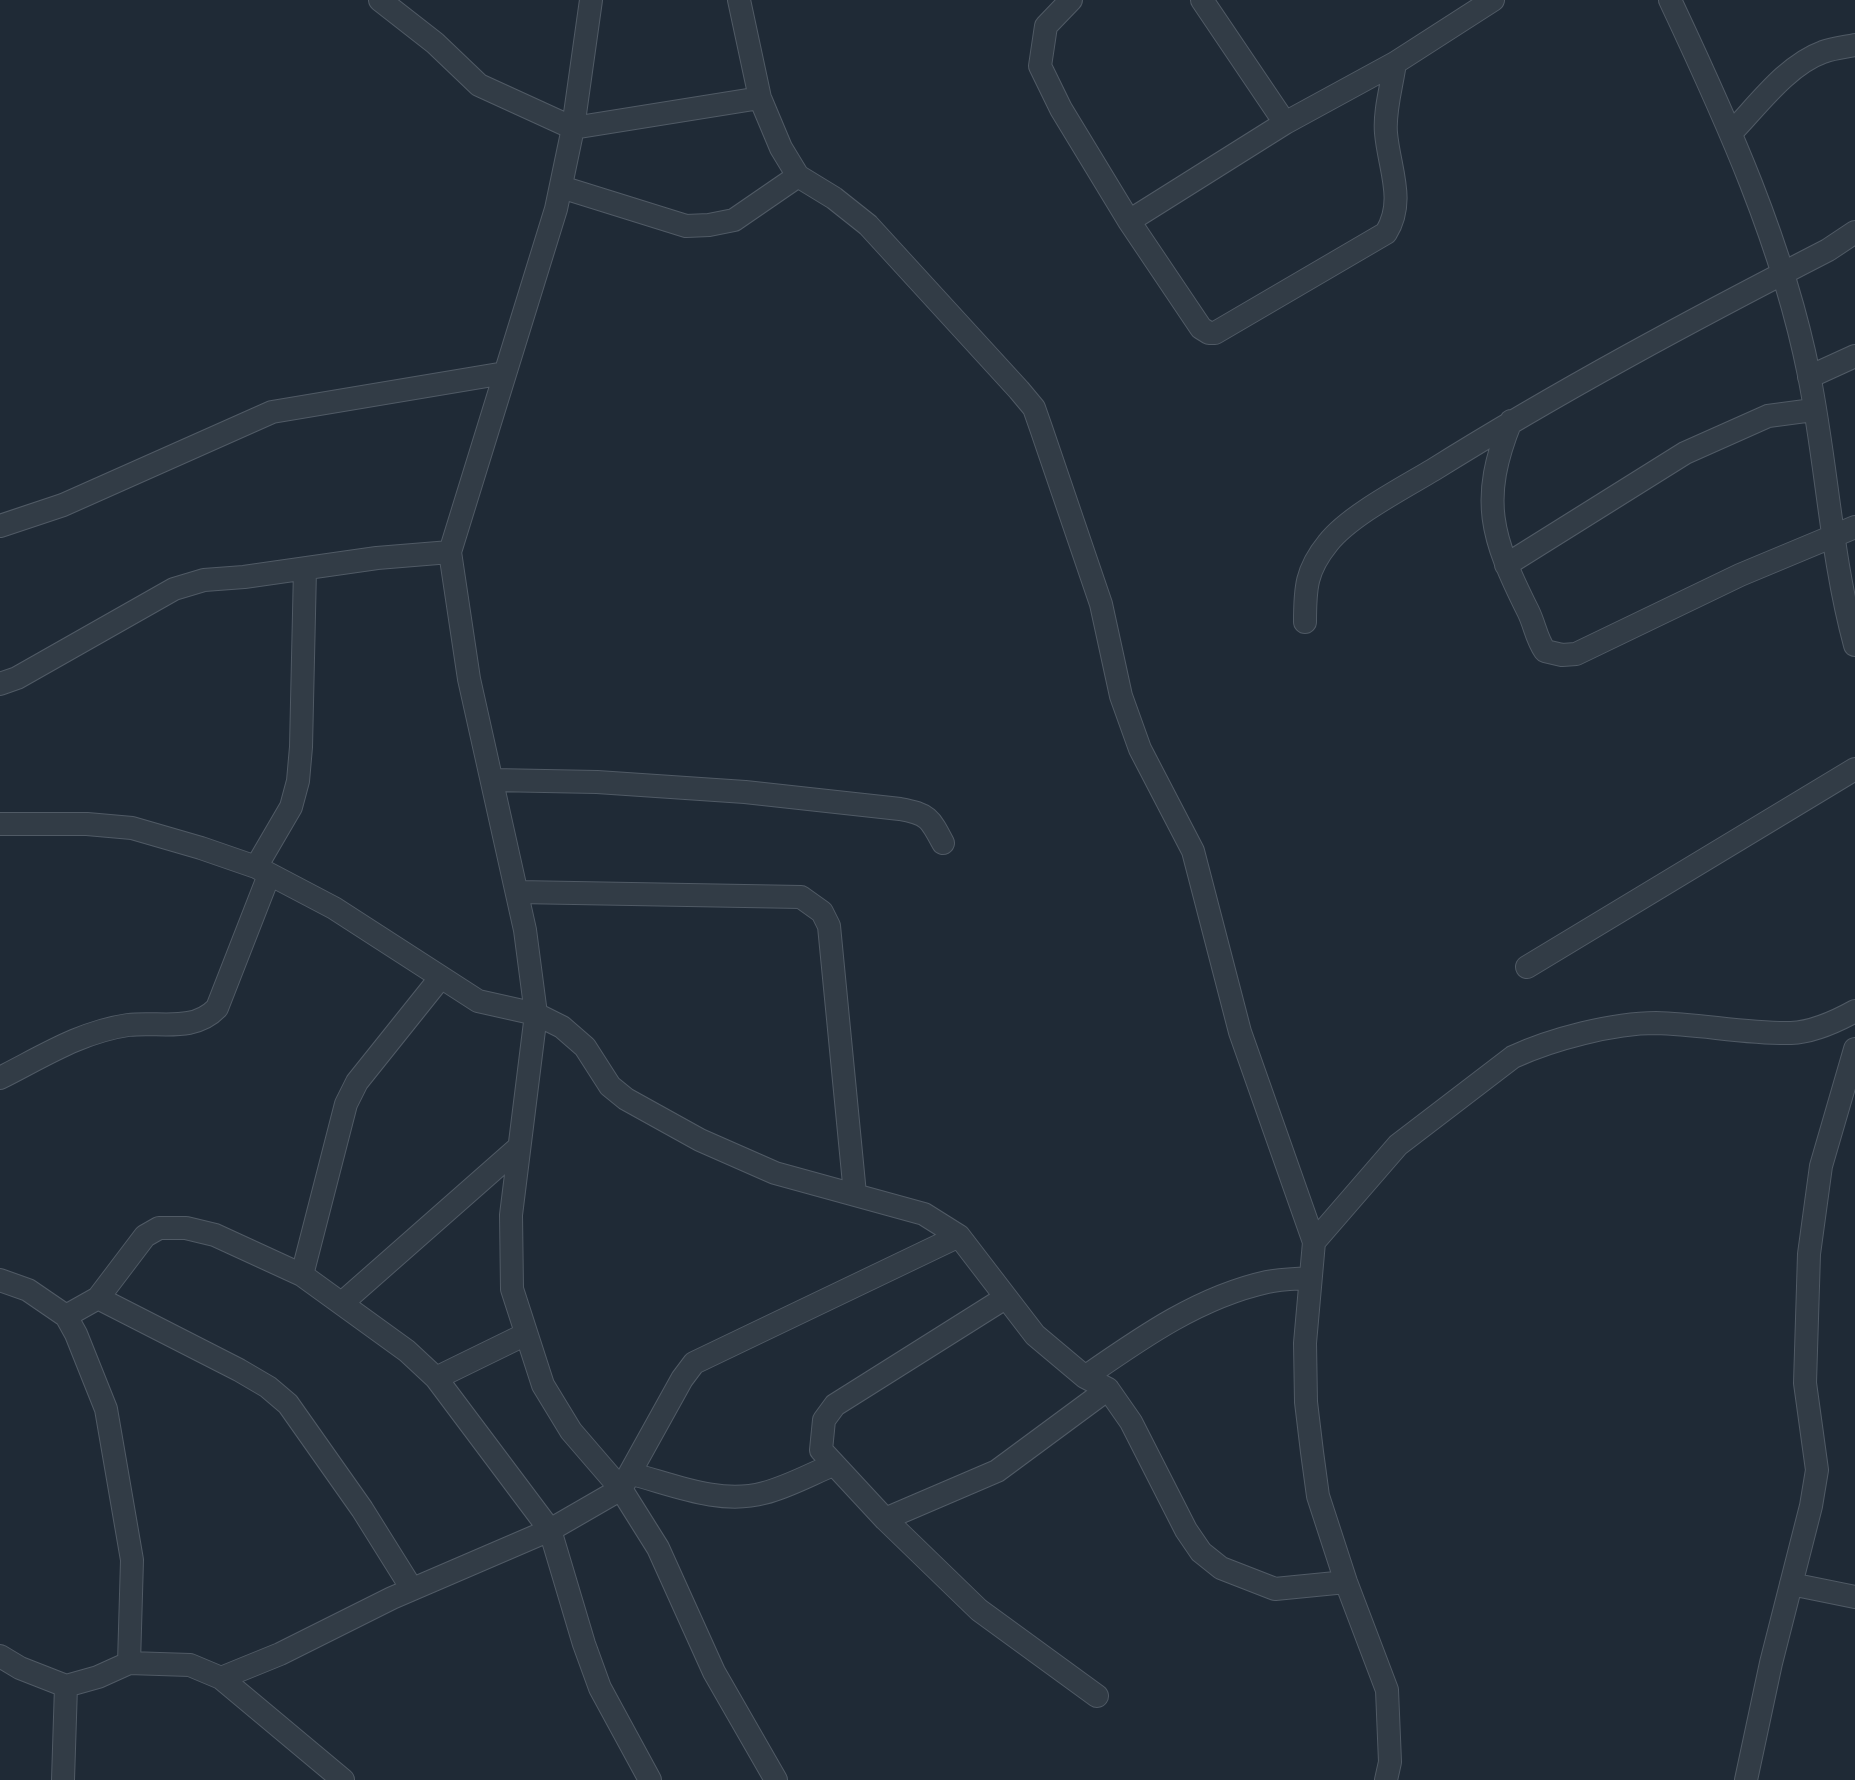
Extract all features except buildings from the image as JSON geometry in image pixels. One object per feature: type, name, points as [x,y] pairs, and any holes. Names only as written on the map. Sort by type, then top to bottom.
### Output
[{"type":"street","points":[[380,0],[435,43],[479,85],[573,128],[760,98]]},
{"type":"street","points":[[591,0],[573,128],[561,187],[450,552],[469,679],[518,892],[536,1014],[511,1215],[512,1289],[543,1385],[571,1431],[626,1481],[714,1672],[776,1780]]},
{"type":"street","points":[[739,0],[760,98],[781,148],[798,176],[834,198],[868,225],[1034,408],[1101,604],[1125,710],[1140,749],[1193,851],[1240,1032],[1314,1242],[1305,1343],[1310,1440],[1318,1496],[1346,1582],[1387,1690],[1390,1762],[1386,1780]]},
{"type":"street","points":[[1071,0],[1046,26],[1040,66],[1061,109],[1129,221],[1201,328],[1209,333],[1215,333],[1386,233],[1394,221],[1396,202],[1395,173],[1386,132],[1395,63]]},
{"type":"street","points":[[1202,0],[1285,123]]},
{"type":"street","points":[[1129,221],[1285,123],[1395,63],[1493,0]]},
{"type":"street","points":[[1670,0],[1732,132],[1783,273],[1809,377],[1844,605],[1855,645]]},
{"type":"street","points":[[1732,132],[1782,80],[1806,61],[1823,52],[1855,45]]},
{"type":"street","points":[[561,187],[686,226],[709,225],[734,220],[798,176]]},
{"type":"street","points":[[1305,622],[1305,586],[1312,566],[1330,540],[1380,503],[1511,421],[1828,250],[1855,232]]},
{"type":"street","points":[[1809,377],[1855,356]]},
{"type":"street","points":[[0,526],[63,505],[272,412],[505,373]]},
{"type":"street","points":[[1506,565],[1685,453],[1768,416],[1813,410]]},
{"type":"street","points":[[1511,421],[1497,454],[1491,509],[1506,565],[1545,651],[1576,654],[1740,575],[1855,527]]},
{"type":"street","points":[[0,684],[17,678],[174,589],[204,580],[450,552]]},
{"type":"street","points":[[0,1078],[69,1042],[96,1033],[128,1025],[190,1023],[206,1019],[217,1008],[263,871],[291,807],[298,781],[305,569]]},
{"type":"street","points":[[1527,967],[1855,769]]},
{"type":"street","points":[[493,780],[597,782],[745,792],[900,809],[919,812],[931,820],[943,843]]},
{"type":"street","points":[[0,824],[87,824],[132,828],[201,848],[263,871],[334,908],[478,1001],[536,1014],[562,1027],[585,1047],[610,1086],[626,1099],[700,1140],[775,1173],[924,1214],[959,1236],[1035,1335],[1085,1377],[1108,1389],[1131,1422],[1186,1530],[1201,1552],[1221,1568],[1275,1589],[1346,1582]]},
{"type":"street","points":[[518,892],[801,897],[822,912],[829,926],[855,1194]]},
{"type":"street","points":[[302,1275],[346,1104],[357,1082],[441,977]]},
{"type":"street","points":[[1314,1242],[1398,1145],[1513,1057],[1535,1047],[1587,1033],[1653,1023],[1794,1033],[1835,1022],[1855,1011]]},
{"type":"street","points":[[1746,1780],[1817,1470],[1805,1383],[1809,1254],[1821,1166],[1855,1049]]},
{"type":"street","points":[[342,1303],[518,1148]]},
{"type":"street","points":[[66,1316],[98,1298],[145,1236],[159,1228],[186,1228],[215,1235],[302,1275],[407,1351],[436,1378],[550,1530],[600,1688],[650,1780]]},
{"type":"street","points":[[221,1678],[280,1654],[412,1589],[550,1530],[626,1481],[682,1379],[694,1363],[959,1236]]},
{"type":"street","points":[[1085,1377],[1153,1330],[1234,1291],[1269,1281],[1310,1278]]},
{"type":"street","points":[[0,1280],[28,1290],[66,1316],[106,1409],[132,1560],[129,1663]]},
{"type":"street","points":[[98,1298],[239,1370],[268,1387],[288,1404],[362,1509],[412,1589]]},
{"type":"street","points":[[1005,1298],[835,1405],[824,1420],[821,1450],[885,1519],[979,1610],[1097,1696]]},
{"type":"street","points":[[436,1378],[526,1334]]},
{"type":"street","points":[[885,1519],[997,1471],[1108,1389]]},
{"type":"street","points":[[626,1481],[737,1497],[764,1493],[833,1465]]},
{"type":"street","points":[[1791,1584],[1855,1597]]},
{"type":"street","points":[[0,1656],[20,1668],[66,1686],[98,1677],[129,1663],[190,1665],[221,1678],[343,1780]]},
{"type":"street","points":[[63,1780],[66,1686]]}]
